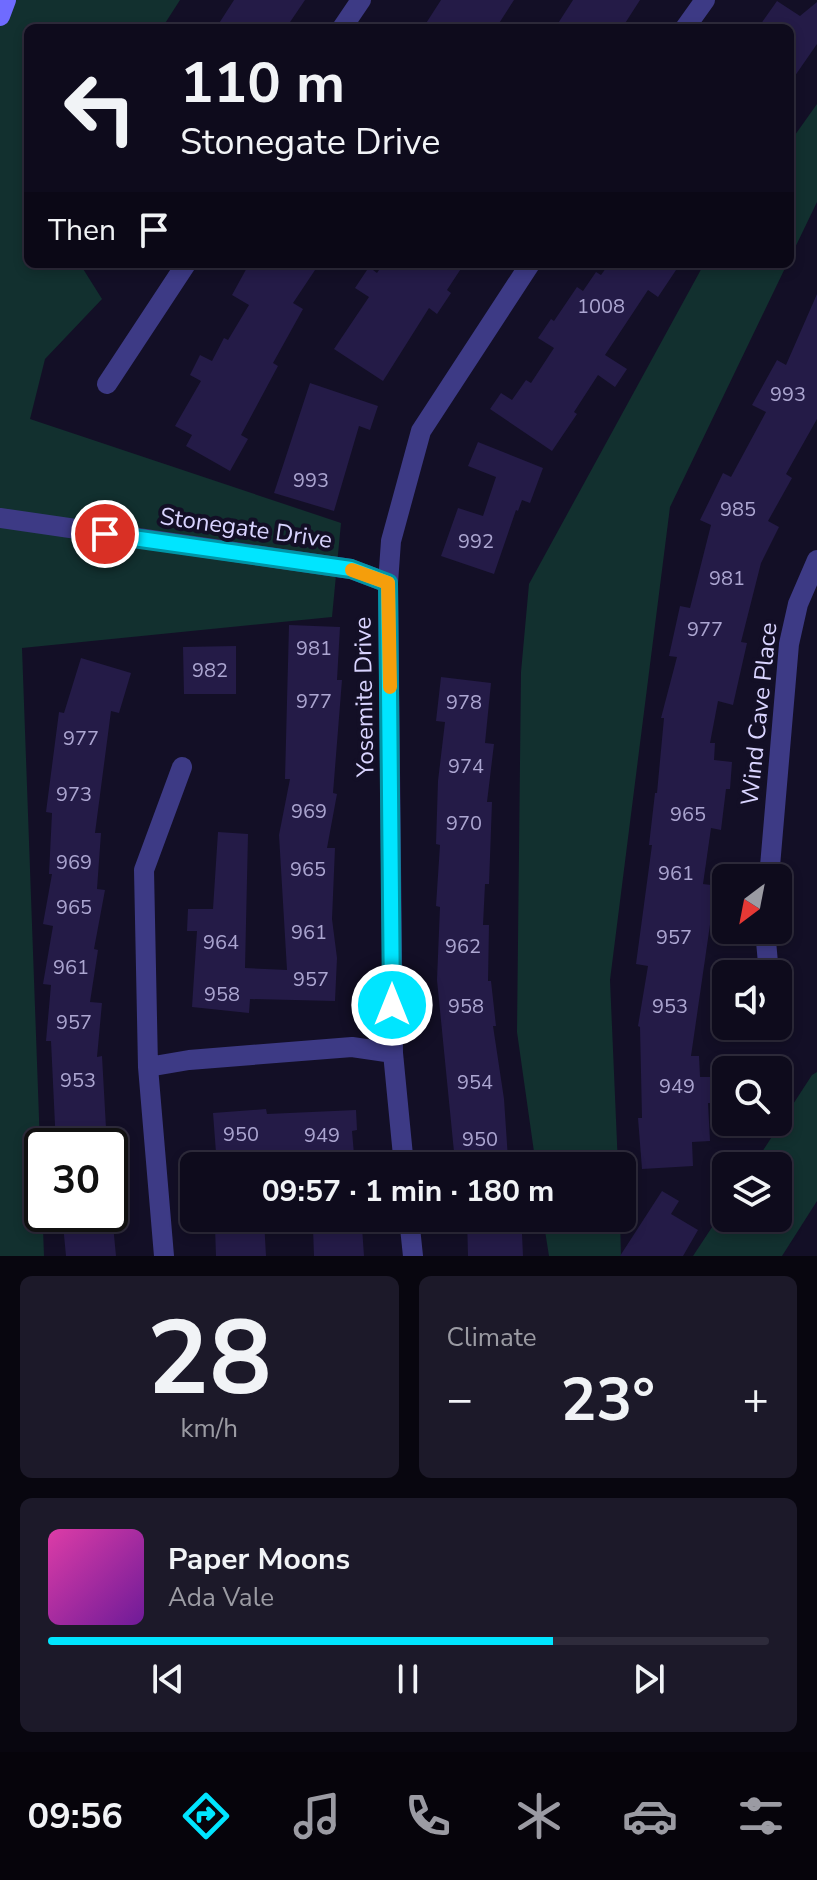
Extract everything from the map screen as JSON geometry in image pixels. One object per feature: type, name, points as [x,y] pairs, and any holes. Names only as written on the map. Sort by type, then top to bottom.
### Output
[{"type":"main road","points":[[0,16],[6,0]]},
{"type":"street","points":[[345,24],[361,0]]},
{"type":"street","points":[[688,24],[705,0]]},
{"type":"street","points":[[107,384],[183,268]]},
{"type":"street","name":"Yosemite Drive","points":[[403,1152],[393,1053],[388,583],[391,541],[421,431],[527,268]]},
{"type":"street","name":"Stonegate Drive","points":[[0,518],[351,569],[388,583]]},
{"type":"street","name":"Wind Cave Place","points":[[770,864],[789,644],[798,604],[817,560]]},
{"type":"street","points":[[164,1256],[148,1067],[144,870],[182,767]]},
{"type":"street","points":[[148,1067],[189,1060],[352,1047],[393,1053]]},
{"type":"street","points":[[410,1232],[413,1256]]},
{"type":"green space","points":[[0,0],[180,0],[165,24],[24,24],[24,268],[83,268],[102,299],[45,359],[30,419],[341,523],[332,617],[22,648],[39,1128],[24,1128],[24,1232],[43,1232],[44,1256],[0,1256]]},
{"type":"green space","points":[[817,104],[817,202],[794,250],[794,136]]},
{"type":"green space","points":[[702,268],[785,268],[670,507],[610,980],[617,1152],[534,1152],[517,1032],[521,672],[529,584]]},
{"type":"green space","points":[[817,1072],[817,1201],[782,1256],[693,1256],[712,1227],[712,1232],[792,1232],[792,1152],[762,1152],[772,1136],[792,1136],[792,1106]]},
{"type":"green space","points":[[545,1232],[620,1232],[621,1256],[549,1256]]},
{"type":"building","points":[[234,0],[305,0],[289,24],[219,24]]},
{"type":"building","points":[[441,0],[514,0],[499,24],[426,24]]},
{"type":"building","points":[[573,0],[640,0],[625,24],[558,24]]},
{"type":"building","points":[[777,1],[800,16],[817,2],[817,44],[794,77],[794,24],[761,24]]},
{"type":"building","points":[[247,268],[316,268],[293,303],[303,309],[273,363],[278,366],[241,435],[248,439],[230,471],[186,446],[192,435],[175,426],[201,381],[190,375],[200,355],[212,361],[224,338],[228,340],[249,305],[232,295]]},
{"type":"building","points":[[368,268],[377,273],[380,268],[461,268],[447,290],[451,293],[437,314],[429,308],[383,381],[334,349],[369,297],[355,288]]},
{"type":"building","points":[[606,268],[677,268],[658,297],[648,290],[605,355],[627,369],[615,387],[598,375],[552,451],[490,409],[501,393],[512,400],[526,380],[531,383],[554,348],[538,338],[577,287],[583,291],[596,272],[601,275]]},
{"type":"building","points":[[817,294],[817,419],[786,474],[792,478],[768,521],[779,527],[761,563],[741,642],[747,643],[733,705],[718,701],[710,743],[715,743],[714,760],[732,762],[721,830],[711,828],[703,884],[712,885],[712,911],[691,1056],[699,1056],[700,1077],[712,1077],[712,1103],[708,1103],[710,1141],[692,1142],[693,1166],[642,1169],[638,1118],[642,1118],[638,1026],[648,966],[636,964],[652,845],[649,845],[664,718],[661,718],[677,657],[669,656],[680,606],[690,608],[711,525],[700,520],[723,473],[731,477],[766,412],[752,405],[777,360],[786,365]]},
{"type":"building","points":[[310,383],[378,406],[370,430],[359,426],[334,511],[274,493]]},
{"type":"building","points":[[478,442],[543,468],[530,503],[522,500],[516,510],[494,574],[441,556],[458,508],[483,516],[496,477],[468,466]]},
{"type":"building","points":[[289,625],[340,627],[337,680],[342,680],[333,793],[337,794],[327,848],[335,848],[332,919],[337,958],[335,1001],[250,999],[249,1013],[192,1007],[197,931],[187,931],[188,909],[213,909],[218,832],[248,834],[245,968],[287,970],[279,835],[290,779],[285,779]]},
{"type":"building","points":[[236,646],[236,694],[184,694],[183,647]]},
{"type":"building","points":[[81,658],[131,673],[119,713],[111,711],[95,833],[101,833],[97,889],[105,890],[94,949],[98,950],[90,1002],[102,1003],[97,1057],[102,1056],[106,1128],[55,1128],[51,1041],[46,1041],[51,985],[43,984],[53,926],[43,924],[52,874],[49,874],[52,813],[46,812],[59,712],[64,713]]},
{"type":"building","points":[[441,677],[491,683],[485,743],[494,744],[487,802],[492,802],[489,884],[485,884],[483,925],[489,925],[488,981],[491,981],[508,1152],[454,1152],[437,980],[440,907],[436,906],[440,845],[436,844],[438,781],[445,722],[436,721]]},
{"type":"building","points":[[266,1109],[267,1114],[356,1110],[357,1130],[352,1131],[354,1152],[216,1152],[213,1113]]},
{"type":"building","points":[[662,1191],[679,1201],[671,1214],[698,1230],[683,1256],[620,1256]]},
{"type":"building","points":[[64,1232],[114,1232],[116,1256],[66,1256]]},
{"type":"building","points":[[215,1232],[265,1232],[266,1256],[216,1256]]},
{"type":"building","points":[[313,1232],[362,1232],[364,1256],[314,1256]]},
{"type":"building","points":[[467,1232],[522,1234],[523,1256],[468,1256]]},
{"type":"slow traffic","points":[[352,570],[388,583],[390,687]]},
{"type":"route","points":[[105,534],[351,569],[388,583],[392,1005]]}]
